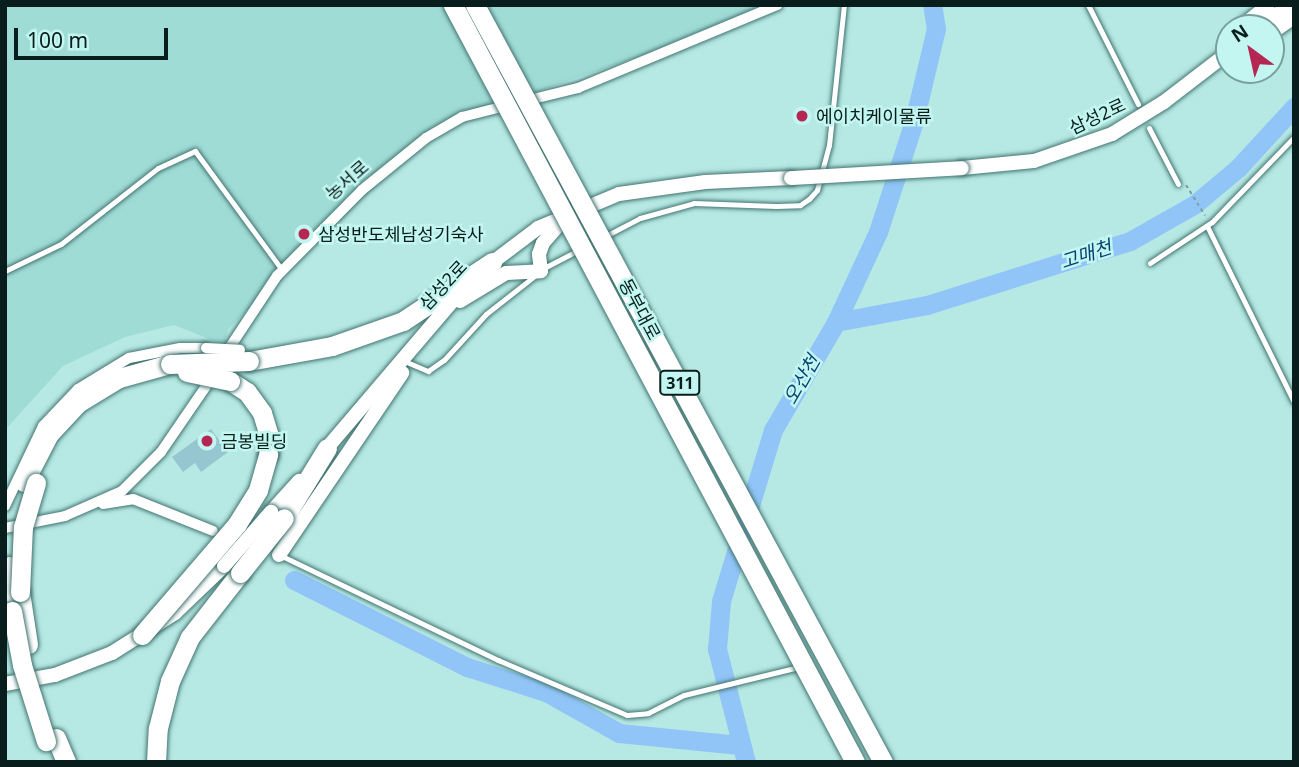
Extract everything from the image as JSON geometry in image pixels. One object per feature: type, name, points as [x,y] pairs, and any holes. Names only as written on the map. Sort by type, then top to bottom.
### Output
[{"type":"highway","name":"동부대로","points":[[453,5],[855,762]]},
{"type":"highway","name":"동부대로","points":[[475,5],[883,762]]},
{"type":"highway","points":[[66,762],[51,740],[22,665],[12,611],[9,566],[12,527],[49,434],[84,399],[120,378],[244,356],[273,359],[332,346],[403,321],[492,262]]},
{"type":"highway","points":[[142,635],[237,524],[258,490],[270,439],[262,413],[247,392],[230,381],[169,368]]},
{"type":"highway","points":[[156,762],[158,728],[170,681],[190,638],[232,569],[278,515],[327,448]]},
{"type":"highway","points":[[30,482],[23,527],[20,592],[27,644],[55,762]]},
{"type":"main road","points":[[1164,102],[1215,53]]},
{"type":"main road","name":"삼성2로","points":[[327,448],[441,314],[492,262],[538,228],[569,214],[619,194],[657,187],[962,168],[1034,160],[1112,134],[1164,102],[1215,63]]},
{"type":"main road","points":[[1164,102],[1215,69]]},
{"type":"main road","points":[[279,555],[441,314],[506,273],[541,271],[538,254],[543,243],[569,214]]},
{"type":"main road","points":[[5,684],[83,666],[142,635],[232,569]]},
{"type":"street","name":"농서로","points":[[5,528],[96,505],[137,478],[168,442],[282,270],[362,190],[426,138],[462,117],[578,88],[777,5]]},
{"type":"street","points":[[5,506],[43,426],[78,389],[129,358],[180,348],[206,348],[244,356]]},
{"type":"street","points":[[133,499],[137,478]]},
{"type":"street","points":[[96,505],[133,499],[213,531]]},
{"type":"lane","points":[[409,363],[428,371],[444,360],[486,314],[541,271],[640,218],[694,203],[776,206],[800,205],[809,199],[817,190],[829,145],[844,5]]},
{"type":"lane","points":[[1088,5],[1138,104]]},
{"type":"lane","points":[[1150,128],[1178,184]]},
{"type":"lane","points":[[1150,263],[1207,226],[1294,137]]},
{"type":"lane","points":[[5,271],[61,244],[158,168],[195,151],[282,270]]},
{"type":"lane","points":[[1207,226],[1294,402]]},
{"type":"lane","points":[[279,555],[610,711],[648,713],[693,692],[760,674],[809,667]]},
{"type":"lane","points":[[822,666],[847,665]]},
{"type":"path","points":[[1178,184],[1185,185],[1207,226]]},
{"type":"shaded area","points":[[5,5],[763,5],[690,39],[469,115],[406,157],[228,329],[224,345],[174,325],[125,337],[63,366],[5,430]]},
{"type":"building","name":"금봉빌딩","points":[[211,429],[228,452],[201,472],[195,463],[183,472],[172,457]]},
{"type":"waterway","name":"오산천","points":[[746,762],[717,649],[721,601],[773,430],[836,322],[878,232],[914,121],[936,29],[932,5]]},
{"type":"waterway","name":"고매천","points":[[836,322],[927,305],[1130,241],[1195,204],[1238,168],[1294,107]]},
{"type":"waterway","points":[[294,580],[467,667],[546,692],[619,733],[739,745]]},
{"type":"place","name":"에이치케이물류","points":[[802,116]]},
{"type":"place","name":"삼성반도체남성기숙사","points":[[304,234]]},
{"type":"place","name":"금봉빌딩","points":[[207,441]]}]
